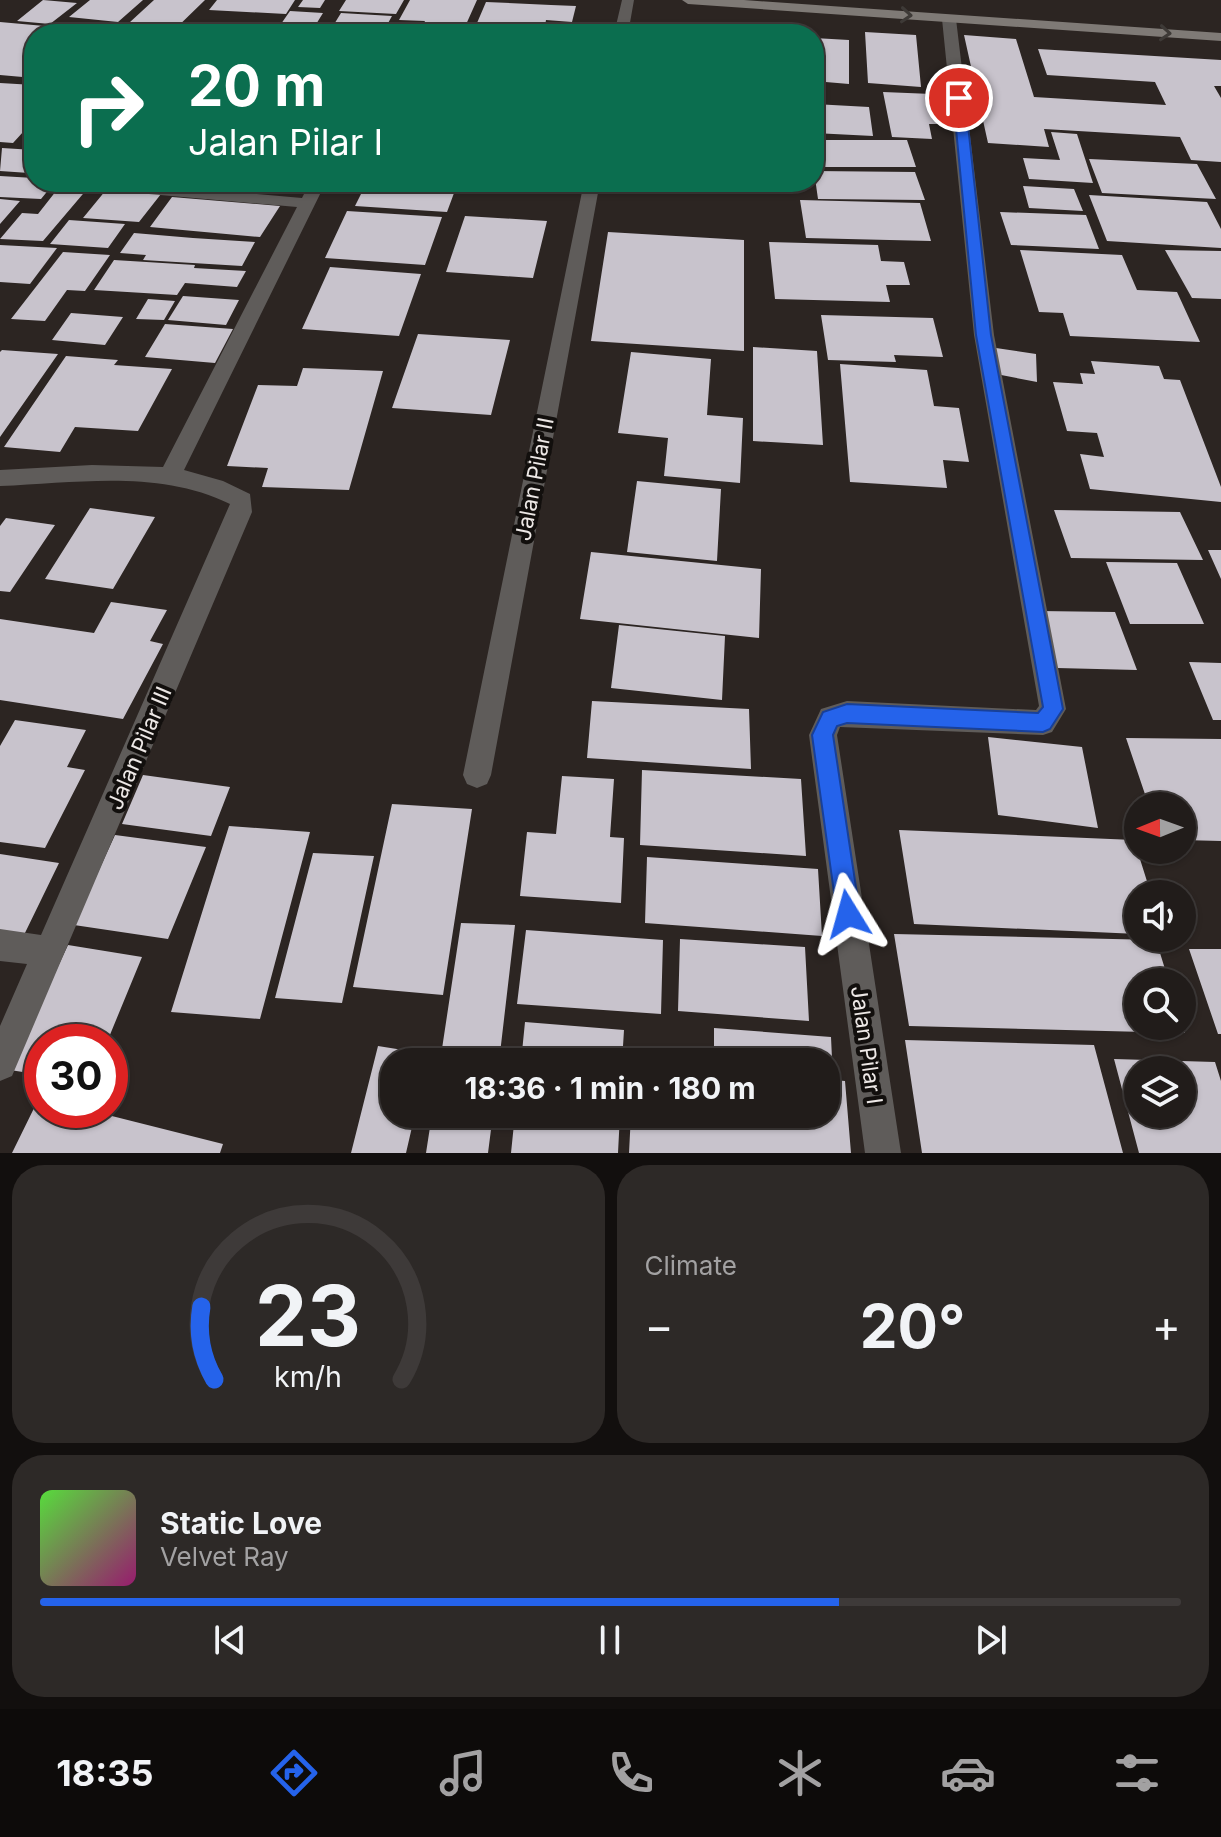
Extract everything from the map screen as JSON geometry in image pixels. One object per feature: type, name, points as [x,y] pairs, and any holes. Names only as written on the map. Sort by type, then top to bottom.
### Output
[{"type":"street","points":[[623,24],[628,0]]},
{"type":"street","points":[[688,0],[1221,37]]},
{"type":"street","name":"Jalan Pilar I","points":[[883,1153],[823,735],[830,718],[847,713],[1043,723],[1053,709],[984,335],[949,19]]},
{"type":"street","points":[[182,192],[305,203]]},
{"type":"street","points":[[0,478],[171,473],[312,192]]},
{"type":"street","name":"Jalan Pilar II","points":[[477,775],[590,192]]},
{"type":"street","name":"Jalan Pilar III","points":[[0,1064],[241,512],[242,500],[229,492],[171,473]]},
{"type":"street","points":[[0,945],[51,952]]},
{"type":"building","points":[[43,0],[77,3],[50,24],[17,21]]},
{"type":"building","points":[[90,0],[143,0],[118,22],[69,17]]},
{"type":"building","points":[[154,0],[205,0],[180,24],[128,24]]},
{"type":"building","points":[[217,0],[295,0],[286,14],[209,10]]},
{"type":"building","points":[[303,0],[325,0],[320,8],[298,7]]},
{"type":"building","points":[[346,0],[404,0],[396,14],[339,11]]},
{"type":"building","points":[[410,0],[477,0],[466,24],[424,24],[425,21],[399,20]]},
{"type":"building","points":[[486,2],[576,6],[572,22],[477,23]]},
{"type":"building","points":[[290,11],[323,13],[316,24],[281,24]]},
{"type":"building","points":[[341,13],[392,16],[388,24],[334,24]]},
{"type":"building","points":[[0,22],[24,24],[24,77],[0,75]]},
{"type":"building","points":[[865,32],[916,35],[921,87],[868,83]]},
{"type":"building","points":[[964,35],[1016,39],[1034,97],[1166,105],[1155,82],[1047,75],[1038,49],[1221,60],[1221,86],[1214,86],[1221,98],[1221,162],[1191,160],[1180,137],[1044,129],[1049,147],[988,143]]},
{"type":"building","points":[[824,39],[849,40],[849,84],[824,82]]},
{"type":"building","points":[[0,83],[24,84],[24,131],[13,143],[0,142]]},
{"type":"building","points":[[883,92],[932,94],[938,124],[929,124],[932,139],[892,137]]},
{"type":"building","points":[[824,105],[869,107],[873,136],[824,134]]},
{"type":"building","points":[[1051,132],[1077,134],[1093,183],[1029,179],[1023,158],[1060,160]]},
{"type":"building","points":[[824,140],[907,140],[916,167],[824,167]]},
{"type":"building","points":[[2,148],[24,149],[24,173],[0,171]]},
{"type":"building","points":[[1089,159],[1197,164],[1216,199],[1102,193]]},
{"type":"building","points":[[824,171],[915,172],[925,200],[818,199],[817,192],[824,192]]},
{"type":"building","points":[[0,176],[24,177],[24,192],[47,192],[41,199],[0,197]]},
{"type":"building","points":[[1023,186],[1074,189],[1083,211],[1029,208]]},
{"type":"building","points":[[55,192],[85,192],[43,241],[0,239],[22,213],[38,214]]},
{"type":"building","points":[[104,192],[161,194],[139,222],[83,218]]},
{"type":"building","points":[[362,192],[454,192],[447,212],[355,206]]},
{"type":"building","points":[[1089,195],[1207,202],[1221,229],[1221,248],[1107,241]]},
{"type":"building","points":[[172,197],[280,206],[260,237],[150,227]]},
{"type":"building","points":[[0,199],[20,201],[0,224]]},
{"type":"building","points":[[800,200],[920,203],[931,241],[806,238]]},
{"type":"building","points":[[347,211],[442,217],[425,265],[325,258]]},
{"type":"building","points":[[1000,212],[1086,215],[1099,249],[1011,245]]},
{"type":"building","points":[[465,216],[547,221],[533,278],[446,272]]},
{"type":"building","points":[[69,220],[125,224],[108,248],[50,244]]},
{"type":"building","points":[[608,232],[744,240],[744,351],[591,341]]},
{"type":"building","points":[[134,233],[255,242],[242,266],[143,260],[146,255],[120,253]]},
{"type":"building","points":[[769,242],[878,245],[881,261],[904,262],[910,285],[886,285],[890,302],[775,299]]},
{"type":"building","points":[[0,245],[57,248],[30,284],[0,282]]},
{"type":"building","points":[[1020,250],[1122,255],[1137,290],[1177,292],[1200,342],[1070,336],[1063,313],[1039,312]]},
{"type":"building","points":[[1165,250],[1221,251],[1221,299],[1192,298]]},
{"type":"building","points":[[63,252],[110,255],[85,291],[67,290],[45,321],[11,319]]},
{"type":"building","points":[[114,260],[246,271],[237,287],[185,283],[177,295],[94,290]]},
{"type":"building","points":[[330,267],[421,274],[399,336],[302,329]]},
{"type":"building","points":[[183,296],[239,300],[226,325],[168,320]]},
{"type":"building","points":[[148,299],[175,301],[164,320],[136,319]]},
{"type":"building","points":[[71,313],[123,317],[105,345],[52,340]]},
{"type":"building","points":[[821,315],[933,318],[943,357],[894,355],[896,362],[828,360]]},
{"type":"building","points":[[165,324],[233,329],[215,363],[145,357]]},
{"type":"building","points":[[418,334],[510,340],[491,415],[392,408]]},
{"type":"building","points":[[753,347],[817,351],[823,445],[753,441]]},
{"type":"building","points":[[996,348],[1036,354],[1037,382],[996,374]]},
{"type":"building","points":[[0,352],[58,354],[0,437]]},
{"type":"building","points":[[631,352],[711,359],[707,415],[743,418],[740,483],[664,476],[668,438],[618,433]]},
{"type":"building","points":[[66,356],[118,360],[114,365],[172,369],[138,431],[75,427],[60,452],[4,447]]},
{"type":"building","points":[[1091,361],[1159,366],[1164,379],[1180,380],[1221,487],[1221,502],[1090,489],[1080,454],[1104,457],[1097,433],[1067,431],[1053,382],[1083,384],[1080,373],[1095,374]]},
{"type":"building","points":[[840,364],[927,370],[934,406],[959,408],[969,462],[943,460],[947,488],[850,482]]},
{"type":"building","points":[[303,368],[383,371],[349,490],[262,487],[268,468],[227,466],[258,385],[297,386]]},
{"type":"building","points":[[637,481],[721,489],[717,561],[627,552]]},
{"type":"building","points":[[90,508],[155,517],[113,589],[45,579]]},
{"type":"building","points":[[1054,510],[1180,512],[1203,560],[1071,558]]},
{"type":"building","points":[[6,518],[55,525],[10,592],[0,591],[0,526]]},
{"type":"building","points":[[1208,550],[1221,550],[1221,579]]},
{"type":"building","points":[[591,552],[761,569],[759,638],[580,619]]},
{"type":"building","points":[[1106,562],[1177,563],[1204,624],[1130,624]]},
{"type":"building","points":[[111,602],[167,610],[150,641],[163,644],[123,719],[0,700],[0,619],[94,633]]},
{"type":"building","points":[[1039,611],[1115,612],[1137,670],[1057,668]]},
{"type":"building","points":[[619,625],[725,636],[722,700],[611,688]]},
{"type":"building","points":[[1189,662],[1221,663],[1221,720],[1213,720]]},
{"type":"building","points":[[592,701],[749,709],[751,769],[587,758]]},
{"type":"building","points":[[15,720],[86,730],[67,767],[85,770],[45,848],[0,842],[0,746]]},
{"type":"building","points":[[988,737],[1082,747],[1098,828],[998,815]]},
{"type":"building","points":[[1126,738],[1221,739],[1221,841],[1196,840],[1196,792],[1144,792]]},
{"type":"building","points":[[642,770],[801,779],[806,856],[640,845]]},
{"type":"building","points":[[143,775],[230,787],[211,836],[122,824]]},
{"type":"building","points":[[562,776],[614,779],[610,837],[624,838],[621,903],[520,896],[527,832],[556,834]]},
{"type":"building","points":[[392,804],[472,809],[443,995],[353,987]]},
{"type":"building","points":[[229,826],[310,832],[260,1019],[171,1012]]},
{"type":"building","points":[[899,830],[1124,840],[1124,864],[1142,864],[1147,880],[1124,880],[1124,933],[914,924]]},
{"type":"building","points":[[115,835],[206,847],[168,939],[74,925]]},
{"type":"building","points":[[313,853],[374,856],[342,1003],[275,998]]},
{"type":"building","points":[[0,854],[59,863],[23,937],[0,933]]},
{"type":"building","points":[[647,857],[818,869],[822,936],[645,923]]},
{"type":"building","points":[[461,923],[515,925],[501,1048],[442,1048]]},
{"type":"building","points":[[526,930],[663,940],[661,1014],[517,1004]]},
{"type":"building","points":[[894,934],[1124,939],[1124,952],[1160,952],[1165,968],[1124,968],[1124,1031],[909,1026]]},
{"type":"building","points":[[680,939],[805,947],[809,1021],[678,1011]]},
{"type":"building","points":[[68,945],[142,957],[114,1024],[31,1024]]},
{"type":"building","points":[[1196,949],[1221,949],[1221,1034],[1218,1034],[1190,952],[1196,952]]},
{"type":"building","points":[[525,1022],[624,1030],[623,1048],[522,1048]]},
{"type":"building","points":[[714,1028],[831,1037],[832,1048],[714,1048]]},
{"type":"building","points":[[24,1040],[24,1072],[10,1070]]},
{"type":"building","points":[[905,1040],[1094,1045],[1123,1153],[922,1153]]},
{"type":"building","points":[[378,1046],[390,1048],[380,1048],[380,1128],[412,1128],[406,1153],[351,1153]]},
{"type":"building","points":[[1114,1059],[1124,1059],[1124,1097]]},
{"type":"building","points":[[1196,1061],[1215,1062],[1221,1081],[1221,1153],[1139,1153],[1132,1128],[1196,1128]]},
{"type":"building","points":[[840,1081],[845,1081],[851,1153],[629,1153],[630,1128],[840,1128]]},
{"type":"building","points":[[128,1120],[223,1144],[220,1153],[12,1153],[24,1128],[128,1128]]},
{"type":"building","points":[[430,1128],[491,1128],[488,1153],[426,1153]]},
{"type":"building","points":[[514,1128],[619,1128],[618,1153],[511,1153]]},
{"type":"route","points":[[848,914],[823,735],[830,718],[847,713],[1043,723],[1053,709],[992,388],[959,98]]}]
